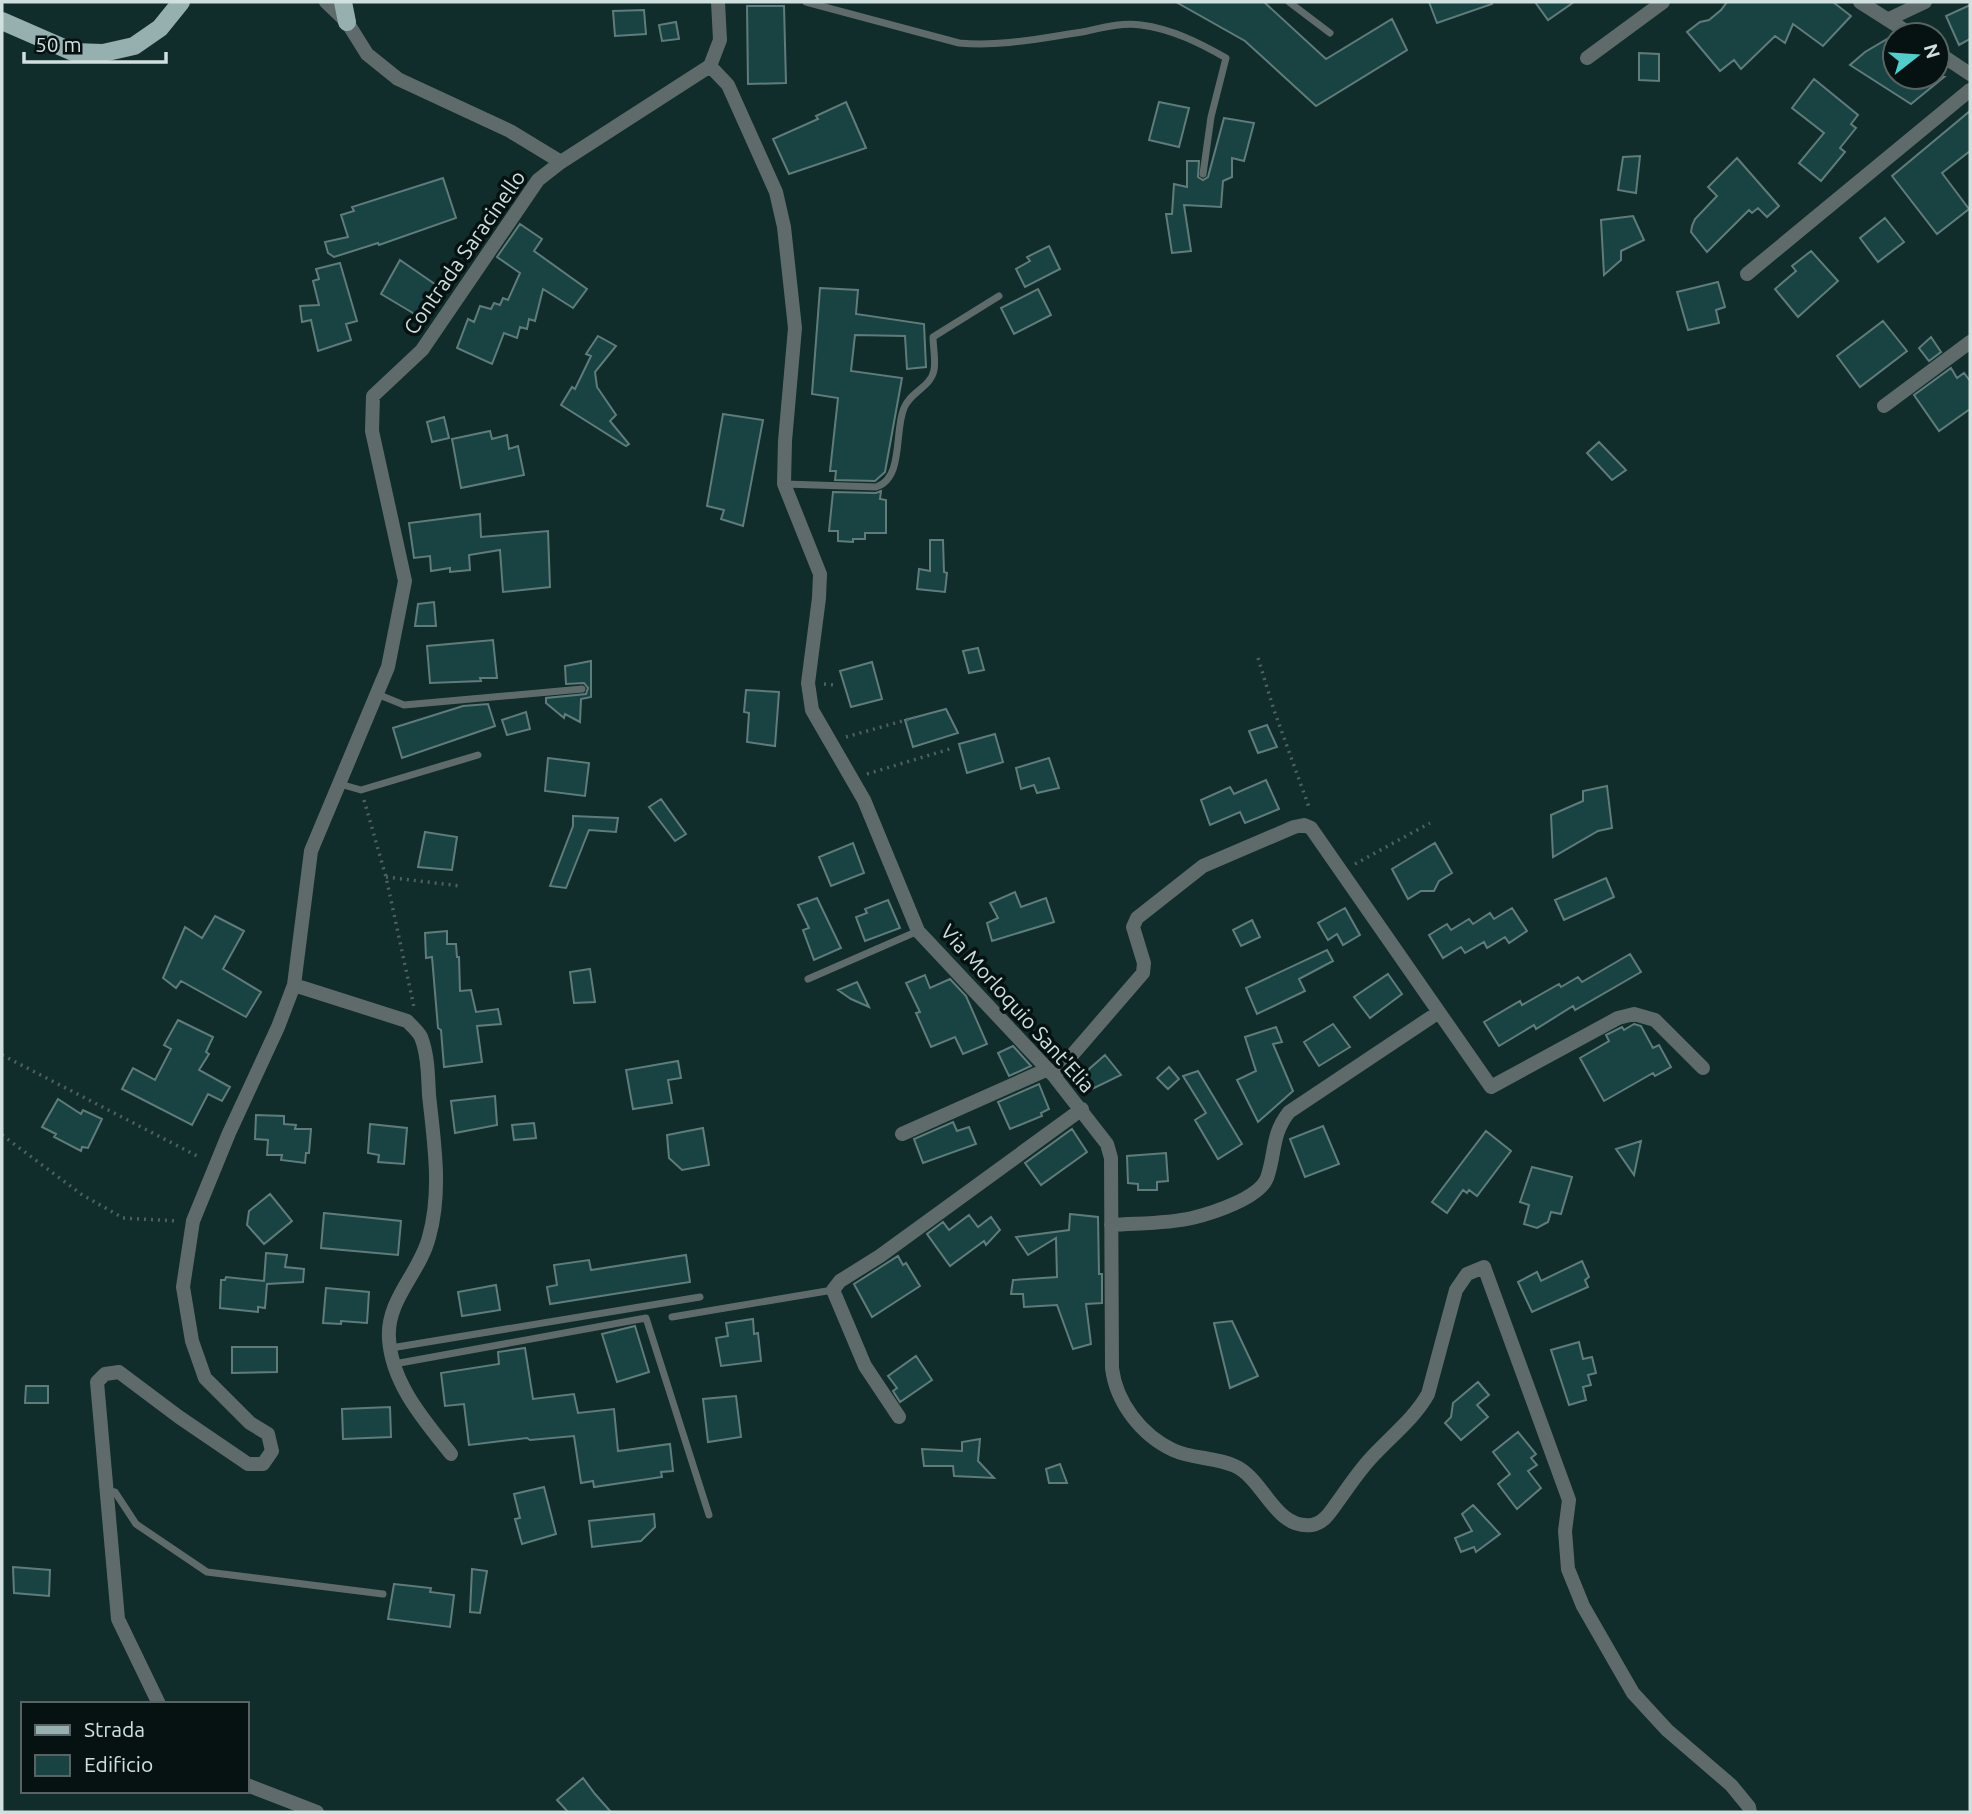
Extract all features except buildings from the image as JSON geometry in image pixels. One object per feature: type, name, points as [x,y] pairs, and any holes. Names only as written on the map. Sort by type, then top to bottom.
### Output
[{"type":"main road","points":[[2,21],[73,52],[103,53],[134,46],[160,28],[181,2]]},
{"type":"main road","points":[[343,2],[347,22]]},
{"type":"street","points":[[326,2],[347,22],[368,54],[398,79],[510,131],[561,162]]},
{"type":"street","points":[[710,66],[720,40],[718,2]]},
{"type":"street","points":[[1587,58],[1663,2]]},
{"type":"street","points":[[1860,2],[1892,21]]},
{"type":"street","points":[[1889,19],[1925,2]]},
{"type":"street","points":[[1951,61],[1970,74]]},
{"type":"street","name":"Contrada Saracinello","points":[[106,1490],[97,1382],[105,1374],[119,1372],[179,1418],[248,1464],[263,1464],[272,1451],[268,1434],[250,1423],[205,1378],[192,1341],[183,1287],[193,1221],[294,985],[311,851],[388,667],[405,581],[372,431],[373,396],[422,350],[538,180],[561,162],[710,66]]},
{"type":"street","name":"Via Morloquio Sant'Elia","points":[[710,66],[728,85],[776,192],[784,228],[795,328],[784,484],[820,575],[808,683],[812,710],[864,800],[918,931],[1051,1073],[1107,1144],[1111,1158],[1112,1368],[1114,1386],[1124,1407],[1154,1437],[1174,1451],[1235,1465],[1253,1478],[1281,1514],[1293,1523],[1313,1525],[1325,1519],[1369,1460],[1422,1406],[1428,1394],[1456,1290],[1467,1274],[1485,1268],[1569,1500],[1565,1531],[1568,1569],[1583,1606],[1633,1693],[1667,1730],[1731,1785],[1750,1812]]},
{"type":"street","points":[[1746,274],[1970,90]]},
{"type":"street","points":[[1884,406],[1970,342]]},
{"type":"street","points":[[902,1134],[1051,1073],[1143,973],[1144,963],[1133,927],[1137,918],[1203,866],[1304,825],[1311,828],[1491,1087],[1618,1018],[1634,1014],[1655,1020],[1703,1068]]},
{"type":"street","points":[[294,985],[407,1021],[420,1035],[426,1058],[436,1160],[429,1237],[390,1317],[390,1348],[393,1364],[404,1389],[451,1454]]},
{"type":"street","points":[[1111,1225],[1194,1217],[1250,1196],[1260,1189],[1266,1179],[1275,1136],[1289,1112],[1439,1012]]},
{"type":"street","points":[[899,1418],[865,1366],[833,1290],[839,1281],[880,1256],[1082,1109]]},
{"type":"street","points":[[106,1490],[118,1619],[158,1702]]},
{"type":"street","points":[[248,1784],[317,1812]]},
{"type":"lane","points":[[806,2],[959,43],[985,45],[1018,42],[1121,25],[1140,25],[1194,40],[1226,58],[1211,117],[1203,174]]},
{"type":"lane","points":[[1289,2],[1329,33]]},
{"type":"lane","points":[[784,484],[876,487],[885,484],[892,475],[903,408],[911,397],[929,382],[934,370],[933,337],[999,296]]},
{"type":"lane","points":[[376,693],[404,705],[582,689]]},
{"type":"lane","points":[[339,784],[361,790],[478,755]]},
{"type":"lane","points":[[808,979],[918,931]]},
{"type":"lane","points":[[672,1317],[833,1290]]},
{"type":"lane","points":[[390,1348],[700,1297]]},
{"type":"lane","points":[[393,1364],[646,1318],[709,1515]]},
{"type":"lane","points":[[106,1490],[115,1492],[136,1524],[207,1572],[383,1594]]},
{"type":"path","points":[[1258,658],[1273,710],[1310,808],[1304,825]]},
{"type":"path","points":[[831,742],[920,716]]},
{"type":"path","points":[[852,778],[953,748]]},
{"type":"path","points":[[361,790],[386,877],[414,1007],[407,1021]]},
{"type":"path","points":[[1340,871],[1430,823]]},
{"type":"path","points":[[386,877],[460,886]]},
{"type":"path","points":[[2,1055],[215,1165]]},
{"type":"path","points":[[2,1135],[81,1194],[123,1218],[193,1221]]}]
